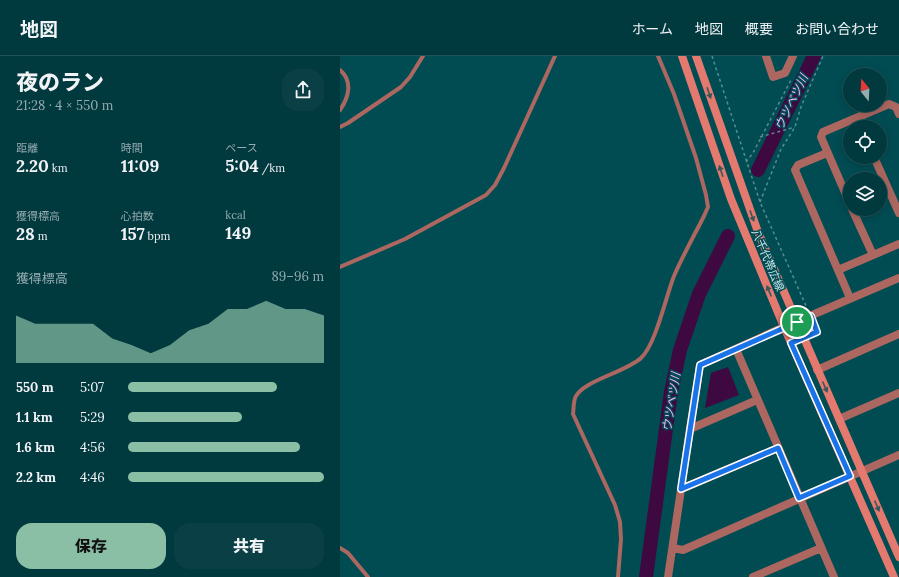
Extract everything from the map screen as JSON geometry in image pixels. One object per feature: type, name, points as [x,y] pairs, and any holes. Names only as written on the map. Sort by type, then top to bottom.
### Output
[{"type":"main road","name":"八千代帯広線","points":[[682,56],[731,198],[784,328],[894,577]]},
{"type":"main road","name":"八千代帯広線","points":[[696,56],[755,225],[899,557]]},
{"type":"street","points":[[766,56],[773,77],[785,73],[792,56]]},
{"type":"street","points":[[843,188],[820,137],[823,132],[889,104],[896,107],[899,114]]},
{"type":"street","points":[[828,153],[798,165],[795,170],[850,298]]},
{"type":"street","points":[[877,164],[899,213]]},
{"type":"street","points":[[855,216],[873,255]]},
{"type":"street","points":[[838,270],[899,244]]},
{"type":"street","points":[[668,577],[700,365],[850,298],[899,278]]},
{"type":"street","points":[[817,370],[899,334]]},
{"type":"street","points":[[736,349],[820,548],[834,577]]},
{"type":"street","points":[[839,419],[899,393]]},
{"type":"street","points":[[690,429],[757,400]]},
{"type":"street","points":[[681,489],[778,448]]},
{"type":"street","points":[[673,548],[683,550],[899,455]]},
{"type":"street","points":[[753,577],[820,548]]},
{"type":"lane","points":[[340,127],[348,124],[401,87],[410,77],[423,56]]},
{"type":"lane","points":[[340,267],[406,239],[486,195],[496,185],[555,56]]},
{"type":"lane","points":[[618,577],[621,539],[620,522],[616,505],[573,414],[574,403],[577,395],[585,386],[634,364],[642,357],[650,346],[674,276],[708,207],[696,158],[674,94],[658,56]]},
{"type":"lane","points":[[340,70],[348,82],[349,88],[348,96],[340,110]]},
{"type":"lane","points":[[340,548],[348,553],[368,577]]},
{"type":"path","points":[[712,56],[760,202],[817,332],[803,338]]},
{"type":"path","points":[[760,202],[781,149],[795,127],[801,107],[823,56]]},
{"type":"path","points":[[746,162],[792,78]]},
{"type":"path","points":[[760,137],[795,127]]},
{"type":"shaded area","points":[[728,367],[739,395],[705,408],[711,373]]},
{"type":"waterway","name":"ウツベツ川","points":[[758,170],[814,56]]},
{"type":"waterway","name":"ウツベツ川","points":[[646,577],[671,392],[680,350],[699,294],[728,236]]},
{"type":"route","points":[[811,316],[817,332],[791,343],[850,476],[799,498],[778,448],[681,489],[700,365],[797,322],[811,316]]}]
